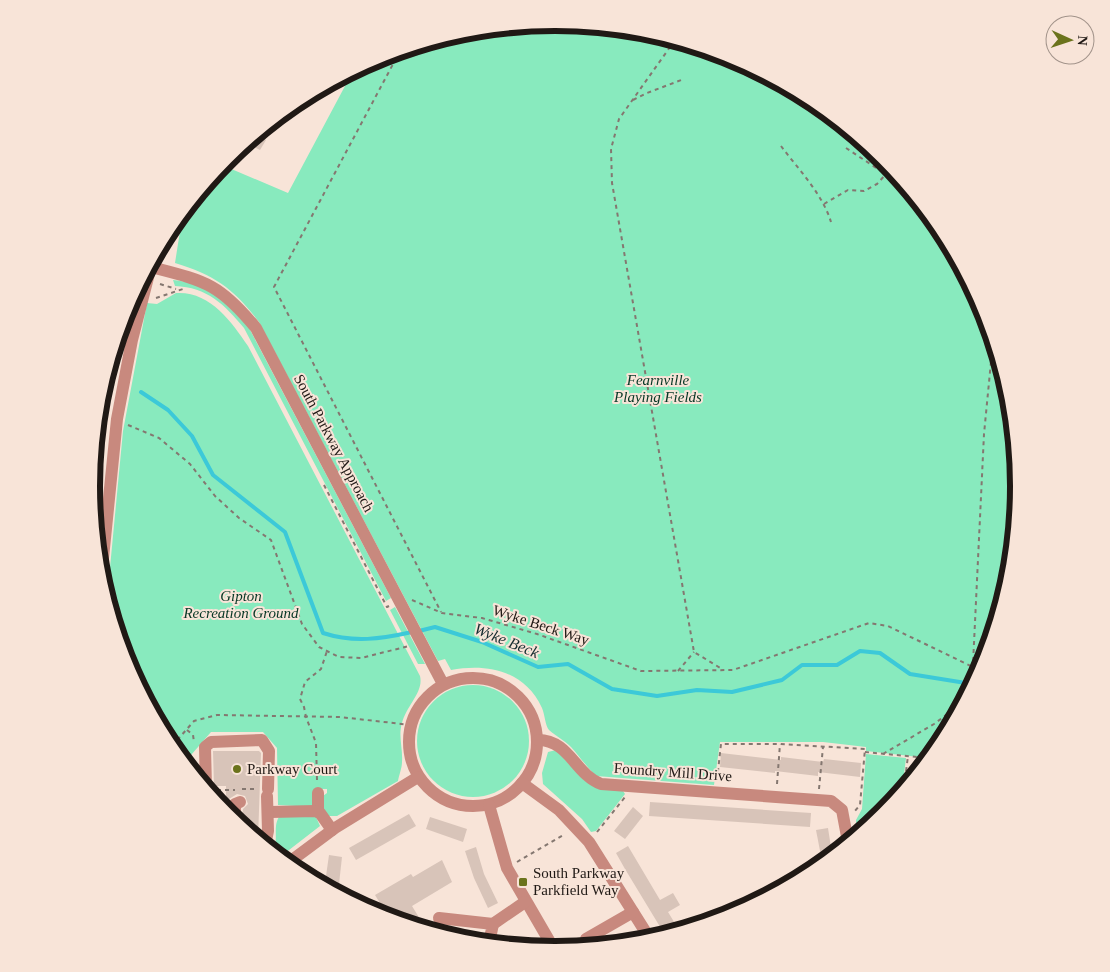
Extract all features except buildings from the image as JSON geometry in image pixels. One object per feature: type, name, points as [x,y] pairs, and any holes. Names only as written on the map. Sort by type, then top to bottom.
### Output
[{"type":"street","name":"South Parkway Approach","points":[[157,266],[206,282],[235,303],[256,328],[443,684]]},
{"type":"street","points":[[104,546],[117,419],[132,340],[148,291],[149,281]]},
{"type":"street","points":[[462,678],[482,678],[501,684],[518,695],[530,711],[538,740],[532,767],[522,783],[507,797],[488,805],[469,807],[449,802],[429,790],[418,777],[410,757],[408,736],[411,725],[414,715],[426,697],[443,684],[462,678]]},
{"type":"street","points":[[206,777],[205,747],[211,742],[262,740],[269,750],[268,839]]},
{"type":"street","name":"Foundry Mill Drive","points":[[538,740],[551,741],[563,748],[594,781],[601,784],[821,800]]},
{"type":"street","points":[[294,858],[332,830],[418,777]]},
{"type":"street","points":[[522,783],[559,810],[589,842],[645,932]]},
{"type":"street","points":[[318,793],[318,812],[332,830]]},
{"type":"street","points":[[821,800],[837,805],[842,810],[847,834]]},
{"type":"street","points":[[235,810],[235,804],[240,802]]},
{"type":"street","points":[[488,805],[507,868],[549,941]]},
{"type":"street","points":[[268,814],[271,812],[318,812]]},
{"type":"street","points":[[439,918],[493,924],[525,902]]},
{"type":"street","points":[[586,939],[633,912]]},
{"type":"street","points":[[490,936],[493,924]]},
{"type":"path","points":[[670,46],[619,119],[611,148],[612,183],[694,652],[723,670]]},
{"type":"path","points":[[395,61],[274,287],[442,613]]},
{"type":"path","points":[[631,101],[684,79]]},
{"type":"path","points":[[781,146],[824,204],[831,222]]},
{"type":"path","points":[[824,204],[848,190],[864,191],[877,184],[886,174],[846,148]]},
{"type":"path","points":[[178,290],[159,284],[148,291],[157,300],[166,293],[187,289]]},
{"type":"path","points":[[974,662],[984,434],[991,359]]},
{"type":"path","points":[[117,419],[159,438],[190,464],[215,496],[239,518],[271,540],[302,624],[319,647],[339,657],[361,658],[419,640]]},
{"type":"path","name":"Wyke Beck Way","points":[[323,484],[387,607],[407,598],[442,613],[482,618],[641,671],[733,670],[868,622],[888,626],[972,668]]},
{"type":"path","points":[[316,774],[316,743],[300,699],[305,682],[321,669],[327,651]]},
{"type":"path","points":[[678,671],[694,652]]},
{"type":"path","points":[[883,754],[934,724],[949,713]]},
{"type":"path","points":[[178,740],[198,718],[217,715],[340,716],[411,725]]},
{"type":"path","points":[[186,730],[193,736],[195,745],[189,756]]},
{"type":"path","points":[[715,791],[721,744],[823,746],[865,749],[865,752],[920,757]]},
{"type":"path","points":[[776,796],[780,744]]},
{"type":"path","points":[[821,800],[823,746]]},
{"type":"path","points":[[846,824],[860,804],[865,752]]},
{"type":"path","points":[[905,776],[908,756]]},
{"type":"path","points":[[589,842],[634,786]]},
{"type":"path","points":[[507,868],[576,828]]},
{"type":"green space","name":"Fearnville Playing Fields","points":[[525,32],[585,32],[614,35],[644,40],[701,55],[756,78],[782,92],[832,125],[855,144],[877,164],[916,209],[933,233],[963,285],[986,340],[1001,397],[1006,427],[1009,456],[1009,516],[1001,575],[994,604],[986,632],[963,687],[949,713],[920,757],[866,751],[866,747],[823,742],[720,742],[714,785],[596,776],[566,742],[549,730],[542,708],[535,695],[526,685],[504,672],[478,668],[451,670],[445,659],[438,661],[259,322],[250,310],[223,285],[213,278],[175,263],[180,228],[194,209],[229,168],[288,193],[347,82],[409,55],[437,47],[466,40]]},
{"type":"green space","points":[[173,280],[196,285],[215,295],[248,326],[391,598],[386,601],[244,328],[230,312],[214,299],[197,290],[175,286]]},
{"type":"green space","name":"Gipton Recreation Ground","points":[[176,293],[199,297],[209,302],[227,318],[248,346],[420,676],[419,688],[404,717],[401,728],[402,767],[398,781],[337,816],[329,816],[324,811],[323,796],[327,793],[327,789],[314,789],[313,807],[278,805],[277,748],[263,732],[211,732],[190,757],[161,713],[147,687],[124,632],[109,576],[123,431],[147,303],[157,304]]},
{"type":"green space","points":[[395,607],[425,664],[418,664],[390,610]]},
{"type":"green space","points":[[473,685],[495,689],[513,701],[525,719],[529,741],[525,763],[513,781],[495,793],[473,797],[451,793],[433,781],[421,763],[417,741],[421,719],[433,701],[451,689]]},
{"type":"green space","points":[[556,750],[584,780],[623,791],[625,794],[596,831],[591,832],[582,819],[543,784],[542,773],[548,752]]},
{"type":"green space","points":[[866,754],[906,758],[904,778],[877,808],[856,827],[856,820],[862,809]]},
{"type":"green space","points":[[279,817],[316,817],[320,826],[286,853],[275,844]]},
{"type":"waterway","name":"Wyke Beck","points":[[141,392],[168,410],[192,436],[213,475],[285,532],[323,633],[346,638],[368,639],[412,632]]},
{"type":"waterway","name":"Wyke Beck","points":[[419,631],[435,627],[482,642],[538,667],[568,664],[612,689],[657,696],[697,690],[732,692],[782,680],[802,665],[837,665],[860,651],[880,653],[910,674],[965,683]]},
{"type":"place","name":"Parkway Court","points":[[237,769]]},
{"type":"place","name":"South Parkway Parkfield Way","points":[[523,882]]}]
